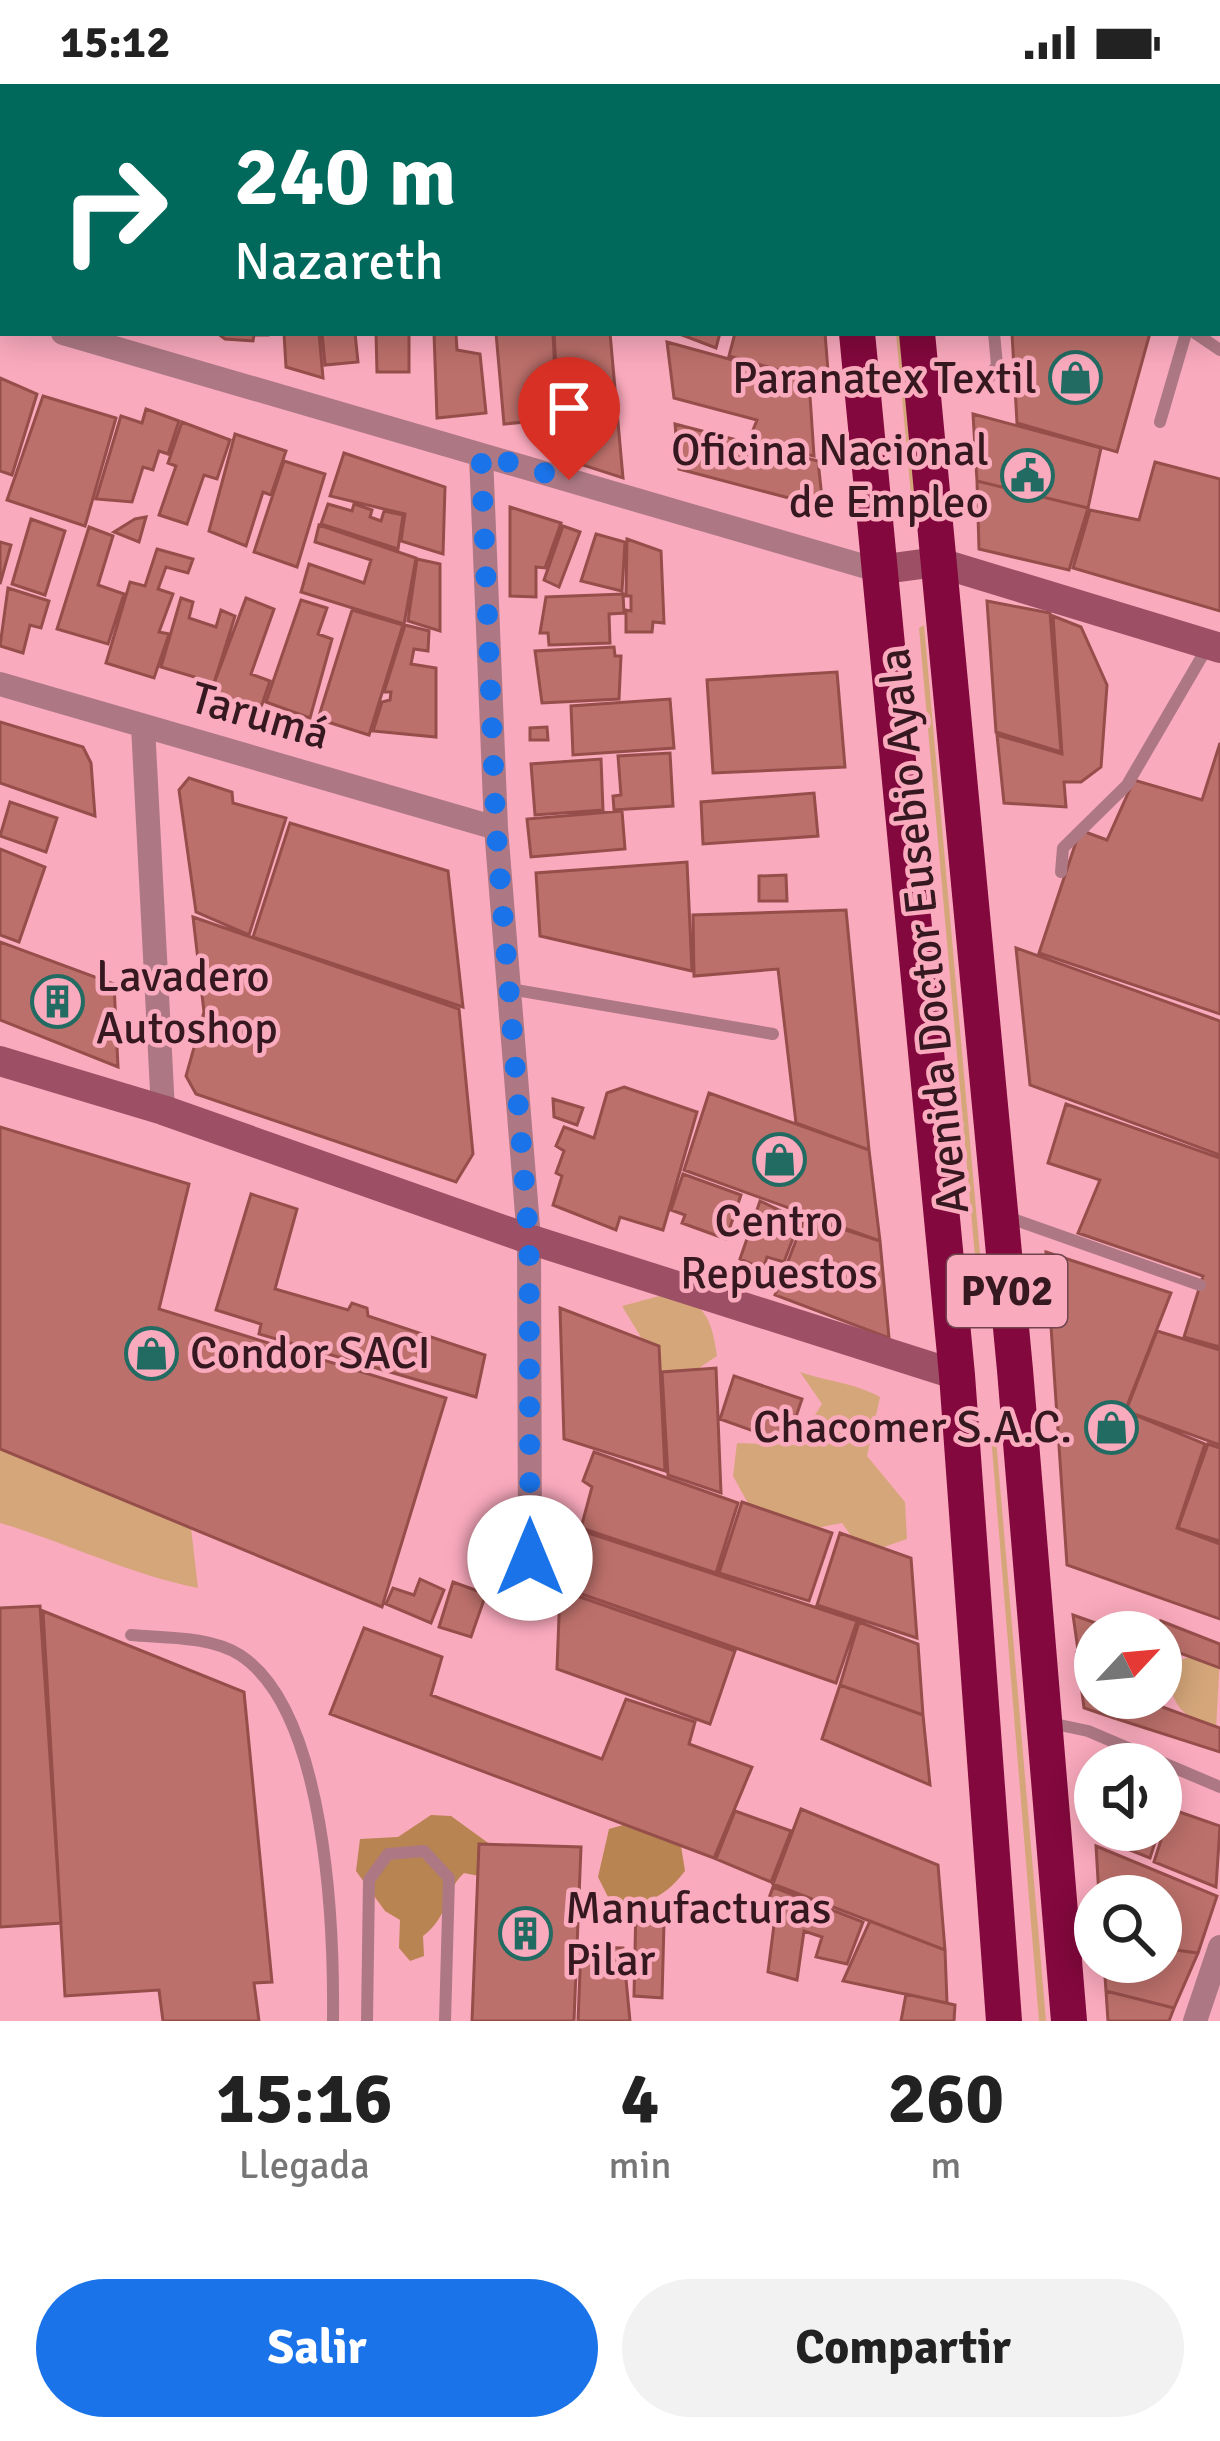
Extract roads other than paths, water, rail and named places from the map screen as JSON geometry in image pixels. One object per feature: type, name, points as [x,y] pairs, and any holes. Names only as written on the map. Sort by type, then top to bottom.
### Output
[{"type":"highway","name":"Avenida Doctor Eusebio Ayala","points":[[857,336],[958,1375],[1004,2021]]},
{"type":"highway","name":"Avenida Doctor Eusebio Ayala","points":[[917,336],[1070,2021]]},
{"type":"street","points":[[73,336],[877,570],[937,562],[1214,646]]},
{"type":"street","points":[[481,454],[496,828],[529,1239],[530,1558]]},
{"type":"street","name":"Tarumá","points":[[0,684],[496,828]]},
{"type":"street","points":[[143,726],[163,1110]]},
{"type":"street","points":[[0,1061],[163,1110],[529,1239],[958,1375]]},
{"type":"street","points":[[1195,2021],[1220,1947]]},
{"type":"lane","points":[[921,381],[987,381],[997,365],[994,336]]},
{"type":"lane","points":[[1160,422],[1185,336]]},
{"type":"lane","points":[[1061,872],[1063,848],[1127,785],[1214,646]]},
{"type":"lane","points":[[508,988],[773,1034]]},
{"type":"lane","points":[[1000,1215],[1200,1285]]},
{"type":"lane","points":[[131,1635],[214,1644],[241,1655],[264,1680],[289,1725],[314,1780],[334,1932],[333,2021]]},
{"type":"lane","points":[[1043,1722],[1088,1731],[1220,1787]]},
{"type":"lane","points":[[367,2021],[369,1880],[388,1854],[424,1851],[440,1862],[449,1878],[445,2021]]},
{"type":"place","name":"Paranatex Textil","points":[[1076,378]]},
{"type":"place","name":"Oficina Nacional de Empleo","points":[[1028,476]]},
{"type":"place","name":"Lavadero Autoshop","points":[[57,1002]]},
{"type":"place","name":"Centro Repuestos","points":[[779,1160]]},
{"type":"place","name":"Condor SACI","points":[[151,1353]]},
{"type":"place","name":"Chacomer S.A.C.","points":[[1111,1427]]},
{"type":"place","name":"Manufacturas Pilar","points":[[526,1934]]}]
